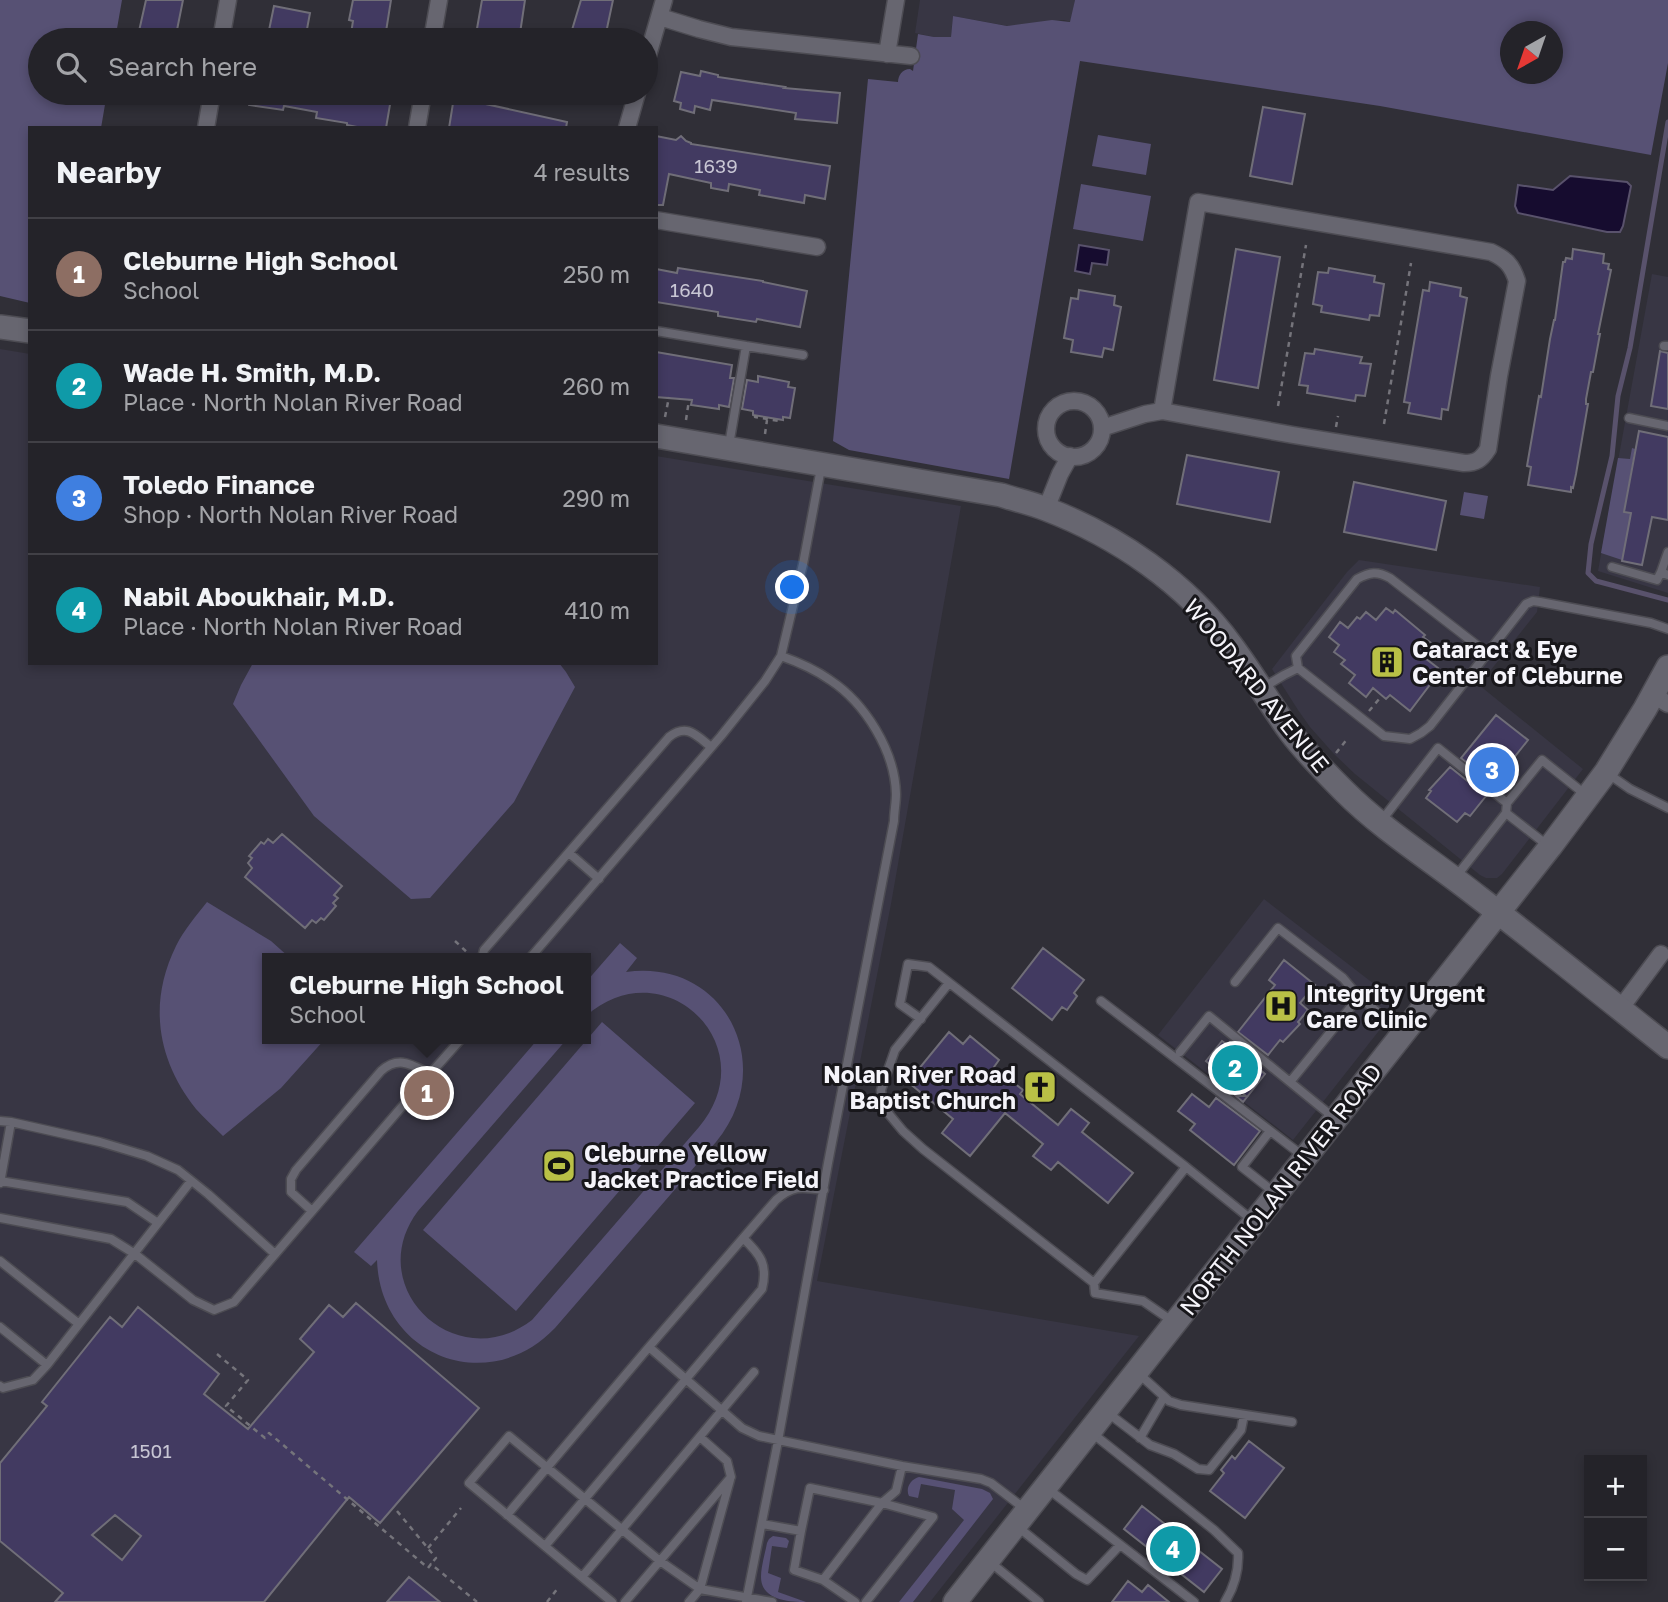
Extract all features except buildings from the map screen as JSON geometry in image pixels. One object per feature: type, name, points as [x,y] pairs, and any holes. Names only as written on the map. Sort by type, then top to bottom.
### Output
[{"type":"street","points":[[223,28],[228,0]]},
{"type":"street","points":[[434,28],[439,0]]},
{"type":"street","points":[[657,28],[664,0]]},
{"type":"street","points":[[887,54],[896,0]]},
{"type":"street","points":[[660,17],[731,37],[911,56]]},
{"type":"street","points":[[206,126],[210,105]]},
{"type":"street","points":[[417,126],[421,105]]},
{"type":"street","points":[[628,126],[634,105]]},
{"type":"street","points":[[1102,428],[1162,411],[1474,463],[1482,458],[1488,449],[1517,281],[1514,272],[1504,258],[1491,252],[1198,202],[1162,411]]},
{"type":"street","points":[[658,219],[817,247]]},
{"type":"street","points":[[0,327],[28,331]]},
{"type":"street","points":[[1075,401],[1094,409],[1102,428],[1098,444],[1092,450],[1078,456],[1070,456],[1060,453],[1052,446],[1046,426],[1055,408],[1065,402],[1075,401]]},
{"type":"street","name":"WOODARD AVENUE","points":[[658,436],[1001,495],[1046,509],[1123,547],[1173,583],[1214,624],[1231,644],[1292,734],[1345,792],[1668,1047]]},
{"type":"street","points":[[1046,509],[1070,456]]},
{"type":"street","name":"NORTH NOLAN RIVER ROAD","points":[[955,1602],[1550,847],[1661,700],[1668,667]]},
{"type":"street","points":[[1620,1009],[1661,954]]},
{"type":"lane","points":[[658,331],[803,355]]},
{"type":"lane","points":[[728,448],[746,346]]},
{"type":"lane","points":[[1629,418],[1668,426]]},
{"type":"lane","points":[[534,953],[711,747],[765,681],[781,656],[803,564],[821,465]]},
{"type":"lane","points":[[1612,567],[1657,580],[1664,573],[1668,552]]},
{"type":"lane","points":[[1487,653],[1390,578],[1381,573],[1368,573],[1357,579],[1296,656],[1298,668],[1384,736],[1410,738],[1430,726],[1526,604],[1533,601],[1651,623],[1668,629]]},
{"type":"lane","points":[[746,1600],[891,834],[896,793],[891,762],[878,733],[858,704],[830,680],[781,656]]},
{"type":"lane","points":[[1261,689],[1298,668]]},
{"type":"lane","points":[[482,953],[675,732],[690,731],[711,747]]},
{"type":"lane","points":[[1380,822],[1438,748],[1550,847]]},
{"type":"lane","points":[[1455,878],[1542,760],[1588,796]]},
{"type":"lane","points":[[1606,772],[1630,789],[1668,808]]},
{"type":"lane","points":[[569,853],[599,878]]},
{"type":"lane","points":[[1235,982],[1278,928],[1343,978],[1359,997],[1404,1032]]},
{"type":"lane","points":[[920,1019],[900,1004],[908,964],[929,967],[1254,1222]]},
{"type":"lane","points":[[949,983],[895,1051],[881,1090],[883,1107],[923,1149],[1094,1283]]},
{"type":"lane","points":[[1290,1082],[1359,997]]},
{"type":"lane","points":[[1101,1000],[1305,1158]]},
{"type":"lane","points":[[1180,1052],[1209,1016],[1336,1119]]},
{"type":"lane","points":[[0,1218],[111,1239],[135,1254],[193,1300],[214,1310],[234,1302],[457,1044]]},
{"type":"lane","points":[[312,1211],[291,1192],[290,1179],[381,1071],[394,1062],[405,1062],[430,1074]]},
{"type":"lane","points":[[0,1121],[100,1142],[147,1156],[178,1170],[275,1254]]},
{"type":"lane","points":[[11,1122],[0,1182],[127,1202],[158,1223]]},
{"type":"lane","points":[[1270,1131],[1242,1167],[1277,1195]]},
{"type":"lane","points":[[1174,1323],[1143,1301],[1095,1293],[1094,1283],[1186,1167]]},
{"type":"lane","points":[[0,1386],[3,1388],[33,1380],[47,1365],[191,1181]]},
{"type":"lane","points":[[507,1515],[767,1210],[786,1192],[805,1188],[824,1190]]},
{"type":"lane","points":[[545,1546],[762,1289],[765,1270],[762,1260],[743,1238]]},
{"type":"lane","points":[[0,1261],[79,1324]]},
{"type":"lane","points":[[0,1327],[47,1365]]},
{"type":"lane","points":[[649,1347],[743,1428],[759,1436],[991,1483],[1076,1574],[1087,1580],[1120,1545]]},
{"type":"lane","points":[[1136,1371],[1169,1401],[1181,1405],[1292,1422]]},
{"type":"lane","points":[[582,1577],[754,1373]]},
{"type":"lane","points":[[1140,1438],[1164,1397]]},
{"type":"lane","points":[[1106,1411],[1150,1445],[1174,1454],[1198,1469],[1209,1470],[1241,1430],[1244,1415]]},
{"type":"lane","points":[[1089,1431],[1214,1530],[1238,1553],[1239,1564],[1233,1589],[1225,1602]]},
{"type":"lane","points":[[612,1602],[469,1483],[509,1436],[660,1561],[700,1589],[746,1600],[772,1602]]},
{"type":"lane","points":[[688,1602],[700,1589],[731,1477],[727,1461],[700,1437]]},
{"type":"lane","points":[[823,1580],[882,1503],[896,1491],[902,1466]]},
{"type":"lane","points":[[625,1602],[731,1477]]},
{"type":"lane","points":[[1046,1486],[1194,1602]]},
{"type":"lane","points":[[855,1602],[823,1580],[794,1570],[810,1488],[933,1517],[866,1602]]},
{"type":"lane","points":[[762,1524],[801,1531]]},
{"type":"lane","points":[[988,1560],[1039,1602]]},
{"type":"path","points":[[1279,406],[1306,245]]},
{"type":"path","points":[[1384,424],[1411,263]]},
{"type":"path","points":[[755,415],[779,419]]},
{"type":"path","points":[[1336,753],[1348,738]]},
{"type":"path","points":[[455,941],[471,953]]},
{"type":"path","points":[[217,1354],[248,1380],[226,1406],[265,1438],[269,1433],[428,1568],[436,1558],[397,1511]]},
{"type":"path","points":[[428,1548],[461,1508]]},
{"type":"path","points":[[431,1564],[477,1602]]},
{"type":"path","points":[[547,1602],[558,1588]]},
{"type":"shaded area","points":[[0,0],[122,0],[117,28],[28,28],[28,105],[105,105],[101,126],[28,126],[28,303],[0,296]]},
{"type":"shaded area","points":[[920,0],[1075,0],[1071,22],[1064,20],[1008,26],[953,16],[951,37],[934,37],[915,33]]},
{"type":"shaded area","points":[[1075,0],[1668,0],[1668,63],[1651,155],[1380,106],[1080,61],[1009,479],[849,450],[833,441],[868,79],[898,82],[900,75],[907,69],[913,71],[918,34],[951,37],[953,16],[1007,26],[1052,20],[1070,22]]},
{"type":"shaded area","points":[[1098,135],[1151,144],[1146,175],[1092,166]]},
{"type":"shaded area","points":[[1570,176],[1627,182],[1631,186],[1620,232],[1607,232],[1518,213],[1515,206],[1518,185],[1553,190]]},
{"type":"shaded area","points":[[1081,184],[1151,196],[1143,241],[1073,229]]},
{"type":"shaded area","points":[[1079,245],[1109,250],[1107,265],[1092,263],[1090,274],[1075,271]]},
{"type":"shaded area","points":[[1652,274],[1668,277],[1668,593],[1598,571]]},
{"type":"shaded area","points":[[0,349],[28,354],[28,665],[658,665],[658,456],[961,506],[891,904],[817,1281],[1139,1336],[930,1602],[0,1602]]},
{"type":"shaded area","points":[[1632,448],[1635,449],[1624,511],[1631,513],[1622,560],[1601,553],[1618,458],[1630,459]]},
{"type":"shaded area","points":[[1464,492],[1488,496],[1484,519],[1460,515]]},
{"type":"shaded area","points":[[1359,560],[1540,587],[1537,612],[1479,685],[1583,769],[1497,878],[1480,875],[1355,774],[1310,727],[1272,669]]},
{"type":"shaded area","points":[[252,665],[561,665],[575,687],[514,802],[430,898],[411,899],[314,816],[233,704]]},
{"type":"shaded area","points":[[1264,899],[1400,1004],[1293,1140],[1158,1035]]},
{"type":"shaded area","points":[[207,902],[271,941],[284,953],[262,953],[262,1044],[321,1044],[281,1088],[223,1136],[196,1109],[183,1090],[165,1051],[160,1010],[162,989],[167,967],[183,934]]},
{"type":"shaded area","points":[[620,943],[637,958],[626,972],[661,972],[691,982],[715,1000],[732,1023],[741,1051],[742,1081],[734,1112],[716,1142],[555,1328],[528,1349],[499,1360],[470,1363],[442,1356],[417,1342],[397,1321],[383,1293],[377,1260],[371,1266],[354,1252],[534,1044],[563,1044],[418,1211],[403,1240],[401,1268],[409,1294],[425,1316],[448,1331],[474,1338],[503,1335],[532,1320],[699,1127],[717,1096],[721,1066],[714,1038],[697,1015],[674,999],[646,993],[616,998],[591,1013],[591,976]]},
{"type":"shaded area","name":"Cleburne Yellow Jacket Practice Field","points":[[602,1022],[695,1103],[516,1311],[423,1230],[583,1044],[591,1044],[591,1035]]},
{"type":"shaded area","points":[[919,1477],[982,1489],[990,1493],[993,1499],[913,1602],[899,1602],[964,1520],[952,1509],[955,1490],[921,1484],[918,1498],[909,1496],[909,1484]]},
{"type":"shaded area","points":[[773,1536],[789,1541],[787,1548],[772,1546],[768,1573],[781,1578],[778,1592],[806,1602],[777,1598],[762,1585],[767,1543]]},
{"type":"waterway","points":[[1668,122],[1630,348],[1618,396],[1612,456],[1591,544],[1588,573],[1596,581],[1668,600]]},
{"type":"place","name":"Cataract & Eye Center of Cleburne","points":[[1387,662]]},
{"type":"place","name":"Toledo Finance","points":[[1492,770]]},
{"type":"place","name":"Integrity Urgent Care Clinic","points":[[1281,1006]]},
{"type":"place","name":"Wade H. Smith, M.D.","points":[[1235,1068]]},
{"type":"place","name":"Nolan River Road Baptist Church","points":[[1040,1087]]},
{"type":"place","name":"Cleburne High School","points":[[427,1093]]},
{"type":"place","name":"Cleburne Yellow Jacket Practice Field","points":[[559,1166]]},
{"type":"place","name":"Nabil Aboukhair, M.D.","points":[[1173,1549]]}]
